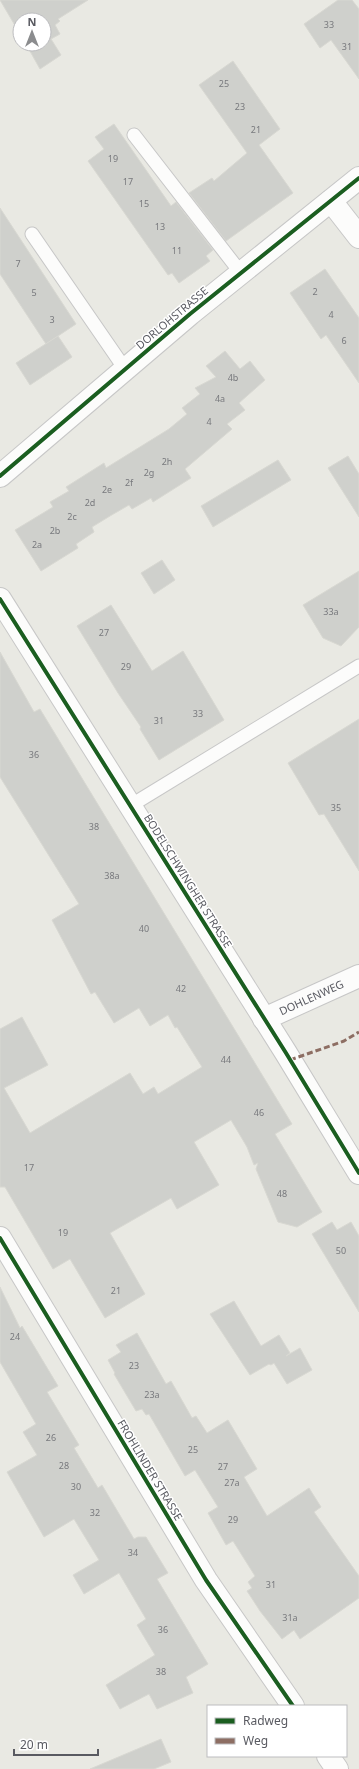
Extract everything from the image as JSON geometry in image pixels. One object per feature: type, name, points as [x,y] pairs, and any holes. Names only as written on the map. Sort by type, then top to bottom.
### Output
[{"type":"street","name":"DORLOHSTRASSE","points":[[0,476],[125,369],[359,178]]},
{"type":"street","points":[[331,200],[359,237]]},
{"type":"street","name":"BODELSCHWINGHER STRASSE","points":[[0,599],[264,1019],[359,1174]]},
{"type":"street","name":"DOHLENWEG","points":[[264,1019],[359,976]]},
{"type":"street","name":"FROHLINDER STRASSE","points":[[0,1238],[7,1263],[206,1580],[292,1705]]},
{"type":"street","points":[[329,1757],[337,1769]]},
{"type":"lane","points":[[134,135],[241,273]]},
{"type":"lane","points":[[32,234],[125,369]]},
{"type":"lane","name":"BODELSCHWINGHER STRASSE","points":[[130,806],[359,666]]},
{"type":"building","points":[[0,0],[88,0],[58,19],[60,21],[55,25],[60,34],[52,38],[52,12],[12,12],[12,20]]},
{"type":"building","points":[[338,0],[352,0],[359,9],[359,79],[331,40],[320,48],[304,24]]},
{"type":"building","points":[[52,41],[61,55],[40,69],[30,52],[52,52]]},
{"type":"building","points":[[233,61],[280,129],[259,145],[293,193],[226,241],[189,193],[212,178],[214,181],[247,153],[199,85]]},
{"type":"building","points":[[114,124],[171,206],[176,202],[213,250],[206,256],[210,261],[179,283],[172,273],[168,275],[88,161],[104,149],[95,137]]},
{"type":"building","points":[[0,208],[76,324],[46,344],[0,274]]},
{"type":"building","points":[[325,269],[359,318],[359,383],[326,335],[321,339],[290,293]]},
{"type":"building","points":[[58,336],[72,357],[30,385],[16,363]]},
{"type":"building","points":[[225,351],[240,369],[250,361],[265,380],[239,403],[245,410],[227,424],[232,429],[185,469],[191,478],[153,502],[151,498],[132,509],[129,505],[92,527],[94,532],[76,544],[78,548],[41,571],[15,530],[53,507],[50,502],[69,491],[66,487],[104,463],[106,468],[169,429],[187,414],[182,408],[200,394],[195,388],[216,377],[206,366]]},
{"type":"building","points":[[348,456],[359,474],[359,517],[328,468]]},
{"type":"building","points":[[278,460],[291,480],[213,527],[201,506]]},
{"type":"building","points":[[162,560],[175,580],[154,594],[141,573]]},
{"type":"building","points":[[359,571],[359,627],[341,646],[323,638],[303,605]]},
{"type":"building","points":[[111,605],[152,671],[183,651],[224,720],[159,760],[140,729],[141,727],[118,693],[77,626]]},
{"type":"building","points":[[0,652],[34,712],[40,709],[292,1124],[275,1134],[322,1212],[297,1227],[278,1222],[256,1169],[258,1163],[254,1165],[247,1147],[231,1120],[194,1142],[219,1185],[177,1209],[171,1198],[110,1233],[145,1294],[105,1318],[70,1259],[53,1269],[5,1187],[0,1187],[0,1029],[22,1017],[48,1065],[4,1088],[30,1133],[130,1073],[143,1094],[154,1087],[158,1094],[202,1067],[177,1027],[175,1028],[168,1015],[150,1026],[139,1008],[114,1023],[95,992],[91,994],[52,920],[79,904],[0,777]]},
{"type":"building","points":[[359,719],[359,871],[324,814],[319,815],[288,763]]},
{"type":"building","points":[[332,1222],[337,1230],[351,1222],[359,1236],[359,1312],[312,1234]]},
{"type":"building","points":[[0,1287],[20,1328],[22,1326],[58,1386],[47,1392],[79,1445],[74,1448],[98,1488],[102,1485],[134,1539],[138,1537],[146,1537],[168,1573],[157,1579],[208,1664],[186,1677],[193,1693],[157,1709],[149,1694],[120,1709],[106,1685],[155,1655],[137,1625],[146,1619],[119,1573],[84,1594],[73,1575],[99,1560],[74,1519],[44,1537],[7,1472],[37,1455],[23,1432],[36,1424],[0,1362]]},
{"type":"building","points":[[234,1301],[261,1346],[279,1335],[290,1353],[286,1356],[300,1348],[312,1370],[287,1384],[274,1363],[271,1365],[269,1364],[250,1375],[210,1314]]},
{"type":"building","points":[[137,1333],[166,1384],[171,1381],[192,1418],[196,1416],[207,1433],[228,1420],[257,1469],[244,1477],[267,1516],[309,1488],[321,1507],[314,1512],[359,1576],[359,1598],[300,1639],[294,1630],[282,1639],[260,1611],[247,1591],[252,1588],[248,1582],[255,1576],[233,1541],[226,1545],[208,1513],[218,1507],[195,1470],[185,1476],[149,1414],[146,1415],[142,1409],[136,1411],[114,1374],[115,1373],[108,1360],[121,1352],[116,1345]]},
{"type":"building","points":[[161,1739],[171,1762],[154,1769],[90,1769]]},
{"type":"marked path","points":[[290,1060],[344,1041],[359,1032]]},
{"type":"cycle path","points":[[0,476],[190,314],[359,178]]},
{"type":"cycle path","points":[[0,599],[286,1053],[359,1173]]},
{"type":"cycle path","points":[[0,1238],[206,1580],[292,1705]]}]
